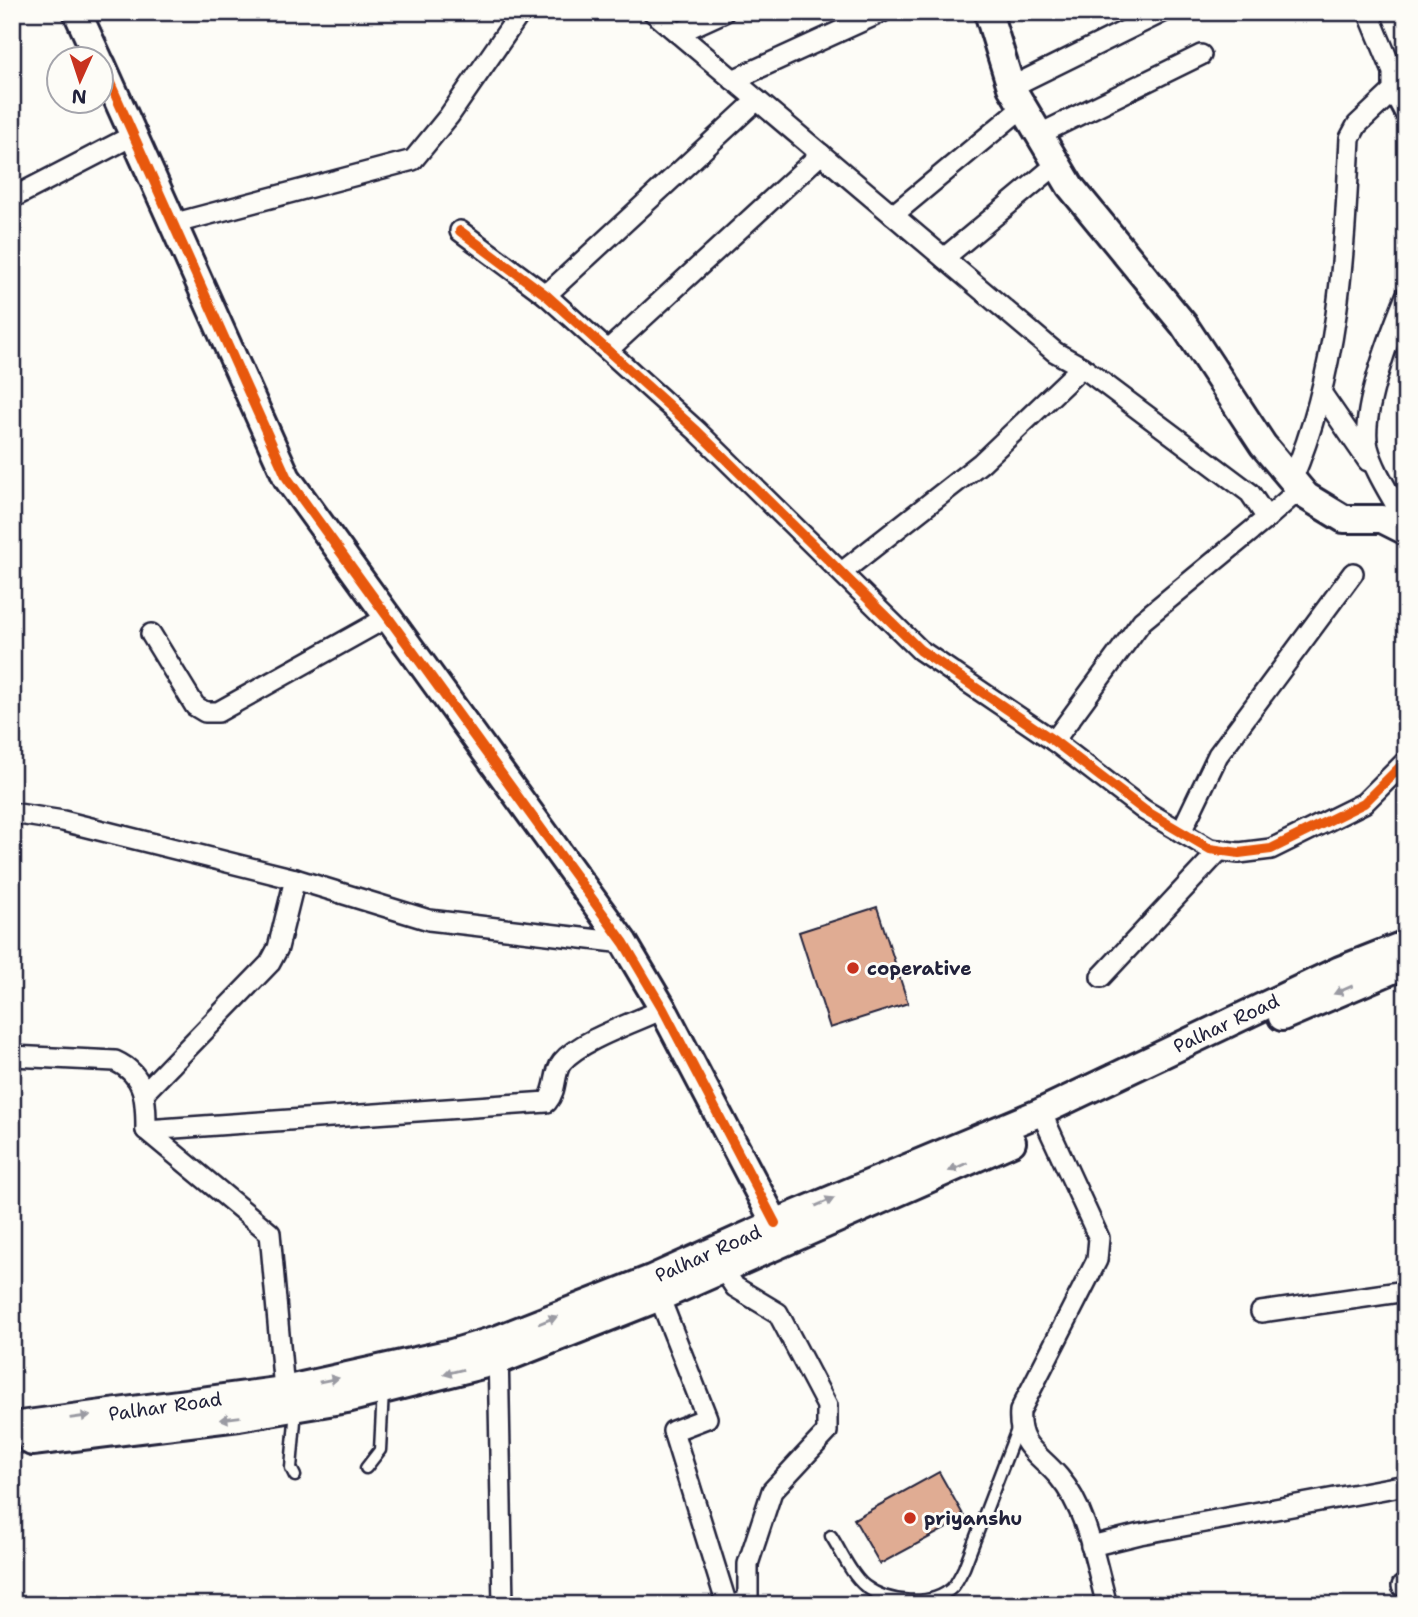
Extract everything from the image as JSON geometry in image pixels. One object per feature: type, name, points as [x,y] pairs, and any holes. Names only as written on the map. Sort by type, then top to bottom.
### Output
[{"type":"main road","points":[[77,12],[93,46]]},
{"type":"main road","points":[[988,12],[1017,97],[1070,186],[1184,325],[1263,445],[1306,496],[1345,519],[1382,519],[1406,531]]},
{"type":"main road","points":[[116,96],[287,478],[624,943],[663,1009],[775,1223]]},
{"type":"main road","name":"Palhar Road","points":[[12,1426],[383,1390],[498,1350],[656,1288],[723,1269],[1044,1118],[1340,970],[1406,944]]},
{"type":"main road","name":"Palhar Road","points":[[656,1288],[775,1223],[1044,1118],[1406,964]]},
{"type":"main road","name":"Palhar Road","points":[[12,1444],[290,1399],[452,1353],[498,1350]]},
{"type":"street","points":[[172,223],[413,160],[449,117],[521,12]]},
{"type":"street","points":[[653,12],[1055,352],[1082,367],[1250,493],[1267,518]]},
{"type":"street","points":[[678,33],[724,12]]},
{"type":"street","points":[[733,80],[882,12]]},
{"type":"street","points":[[893,215],[1017,97],[1163,12]]},
{"type":"street","points":[[1368,12],[1394,72],[1393,91],[1406,115]]},
{"type":"street","points":[[1040,134],[1201,55]]},
{"type":"street","points":[[1054,741],[1142,621],[1267,518],[1296,484],[1322,394],[1341,292],[1350,138],[1357,125],[1393,91]]},
{"type":"street","points":[[547,295],[757,100]]},
{"type":"street","points":[[12,198],[134,135]]},
{"type":"street","points":[[608,350],[821,154]]},
{"type":"street","points":[[944,258],[1057,163]]},
{"type":"street","points":[[460,231],[547,295],[698,430],[920,650],[1054,741],[1144,810],[1210,849],[1240,853],[1271,849],[1364,803],[1406,761]]},
{"type":"street","points":[[1400,497],[1378,473],[1368,444],[1371,407],[1387,343],[1406,296]]},
{"type":"street","points":[[842,572],[981,463],[1082,367]]},
{"type":"street","points":[[1322,394],[1400,497],[1406,524]]},
{"type":"street","points":[[1181,832],[1218,755],[1353,573]]},
{"type":"street","points":[[151,634],[195,706],[205,712],[218,712],[388,617]]},
{"type":"street","points":[[12,813],[62,821],[295,879],[429,920],[624,943]]},
{"type":"street","points":[[1101,977],[1220,850]]},
{"type":"street","points":[[145,1093],[270,963],[278,948],[295,879]]},
{"type":"street","points":[[146,1130],[547,1101],[555,1093],[559,1065],[570,1052],[663,1009]]},
{"type":"street","points":[[12,1056],[115,1061],[128,1067],[145,1093],[146,1130],[270,1233],[290,1399]]},
{"type":"street","points":[[1044,1118],[1099,1238],[1097,1260],[1020,1411],[1018,1427],[1028,1447],[1060,1479],[1084,1523],[1107,1605]]},
{"type":"street","points":[[723,1269],[735,1287],[778,1313],[827,1406],[827,1432],[772,1491],[748,1564],[748,1601],[733,1605]]},
{"type":"street","points":[[656,1288],[707,1418],[673,1431],[727,1605]]},
{"type":"street","points":[[1261,1312],[1406,1291]]},
{"type":"street","points":[[498,1350],[503,1605]]},
{"type":"street","points":[[1091,1546],[1140,1534],[1406,1485]]},
{"type":"lane","points":[[366,1468],[380,1450],[383,1390]]},
{"type":"lane","points":[[290,1399],[291,1468],[295,1476]]},
{"type":"lane","points":[[831,1536],[863,1584],[878,1594],[899,1601],[939,1596],[953,1587],[964,1568],[1018,1427]]},
{"type":"building","name":"coperative","points":[[877,907],[908,1003],[830,1028],[799,932]]},
{"type":"building","name":"priyanshu","points":[[939,1472],[965,1518],[880,1564],[854,1519]]},
{"type":"cycle path","points":[[116,96],[287,478],[624,943],[663,1009],[775,1223]]},
{"type":"cycle path","points":[[460,231],[546,295],[697,431],[920,650],[1054,741],[1144,810],[1210,849],[1239,853],[1271,849],[1364,803],[1406,761]]},
{"type":"place","name":"coperative","points":[[853,968]]},
{"type":"place","name":"priyanshu","points":[[910,1518]]}]
